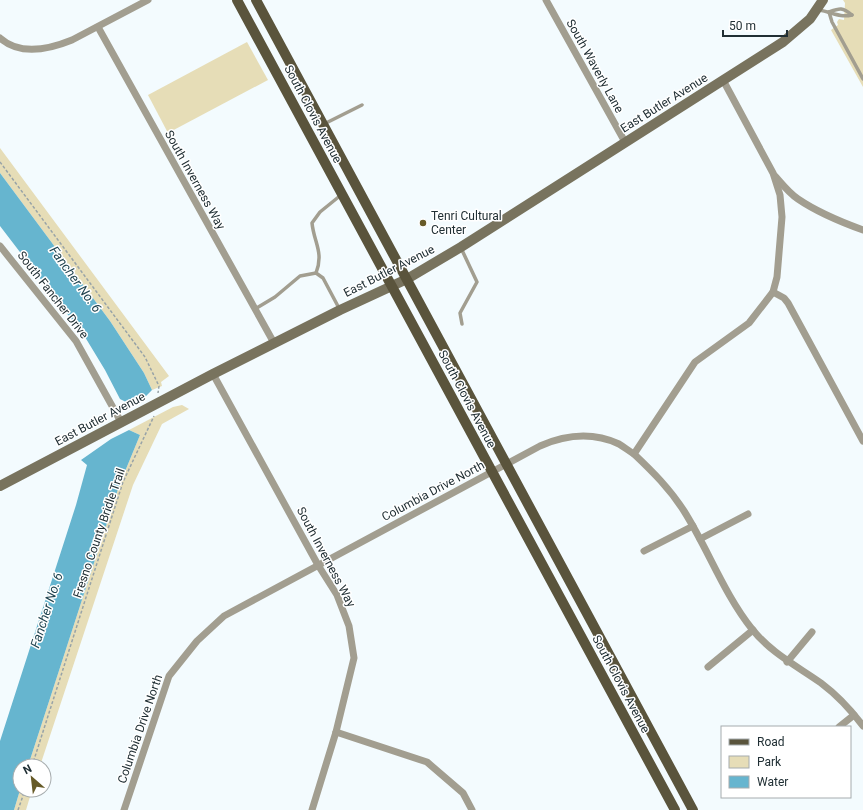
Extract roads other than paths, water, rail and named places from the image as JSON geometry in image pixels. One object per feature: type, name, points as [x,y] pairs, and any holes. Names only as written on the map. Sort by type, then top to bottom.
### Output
[{"type":"main road","name":"South Clovis Avenue","points":[[237,0],[674,810]]},
{"type":"main road","name":"South Clovis Avenue","points":[[256,0],[693,810]]},
{"type":"street","points":[[0,38],[21,48],[43,49],[60,45],[98,27],[148,0]]},
{"type":"street","name":"South Waverly Lane","points":[[546,0],[625,142]]},
{"type":"street","name":"East Butler Avenue","points":[[0,486],[274,343],[407,279],[461,248],[784,42],[803,26],[818,10],[824,0]]},
{"type":"street","name":"South Inverness Way","points":[[98,27],[274,343]]},
{"type":"street","points":[[723,80],[772,173],[780,195],[782,217],[777,277],[773,292],[749,323],[695,362],[634,454],[657,475],[675,497],[693,526],[737,607],[753,630],[787,662],[829,690],[863,726]]},
{"type":"street","points":[[772,173],[798,198],[822,212],[863,230]]},
{"type":"street","name":"South Fancher Drive","points":[[0,246],[76,341],[121,422]]},
{"type":"street","points":[[773,292],[784,298],[788,303],[863,441]]},
{"type":"street","name":"South Inverness Way","points":[[214,374],[318,565],[337,595],[349,626],[354,658],[336,732],[312,810]]},
{"type":"street","name":"Columbia Drive North","points":[[124,810],[169,676],[196,641],[224,616],[554,439],[569,436],[602,438],[619,444],[634,454]]},
{"type":"street","points":[[700,539],[748,514]]},
{"type":"street","points":[[644,552],[693,526]]},
{"type":"street","points":[[708,667],[753,630]]},
{"type":"street","points":[[787,662],[812,632]]},
{"type":"street","points":[[839,726],[854,715]]},
{"type":"street","points":[[336,732],[427,762],[463,793],[472,810]]},
{"type":"lane","points":[[818,10],[842,16],[852,15],[845,9],[839,8],[829,12]]},
{"type":"lane","points":[[829,12],[832,22],[863,79]]},
{"type":"lane","points":[[323,124],[362,105]]},
{"type":"lane","points":[[316,273],[320,264],[319,248],[313,234],[312,223],[320,212],[342,194]]},
{"type":"lane","points":[[461,248],[477,282],[460,313],[462,324]]},
{"type":"lane","points":[[254,309],[275,297],[300,276],[316,273],[323,278],[340,310]]},
{"type":"water","name":"Fancher No. 6","points":[[0,173],[110,321],[144,373],[152,390],[146,396],[130,404],[120,399],[85,337],[0,226]]},
{"type":"water","name":"Fancher No. 6","points":[[129,430],[140,435],[119,486],[31,758],[12,758],[12,798],[18,798],[14,810],[0,810],[0,741],[76,505],[87,465],[81,460],[111,439]]},
{"type":"place","name":"Tenri Cultural Center","points":[[423,223]]}]
